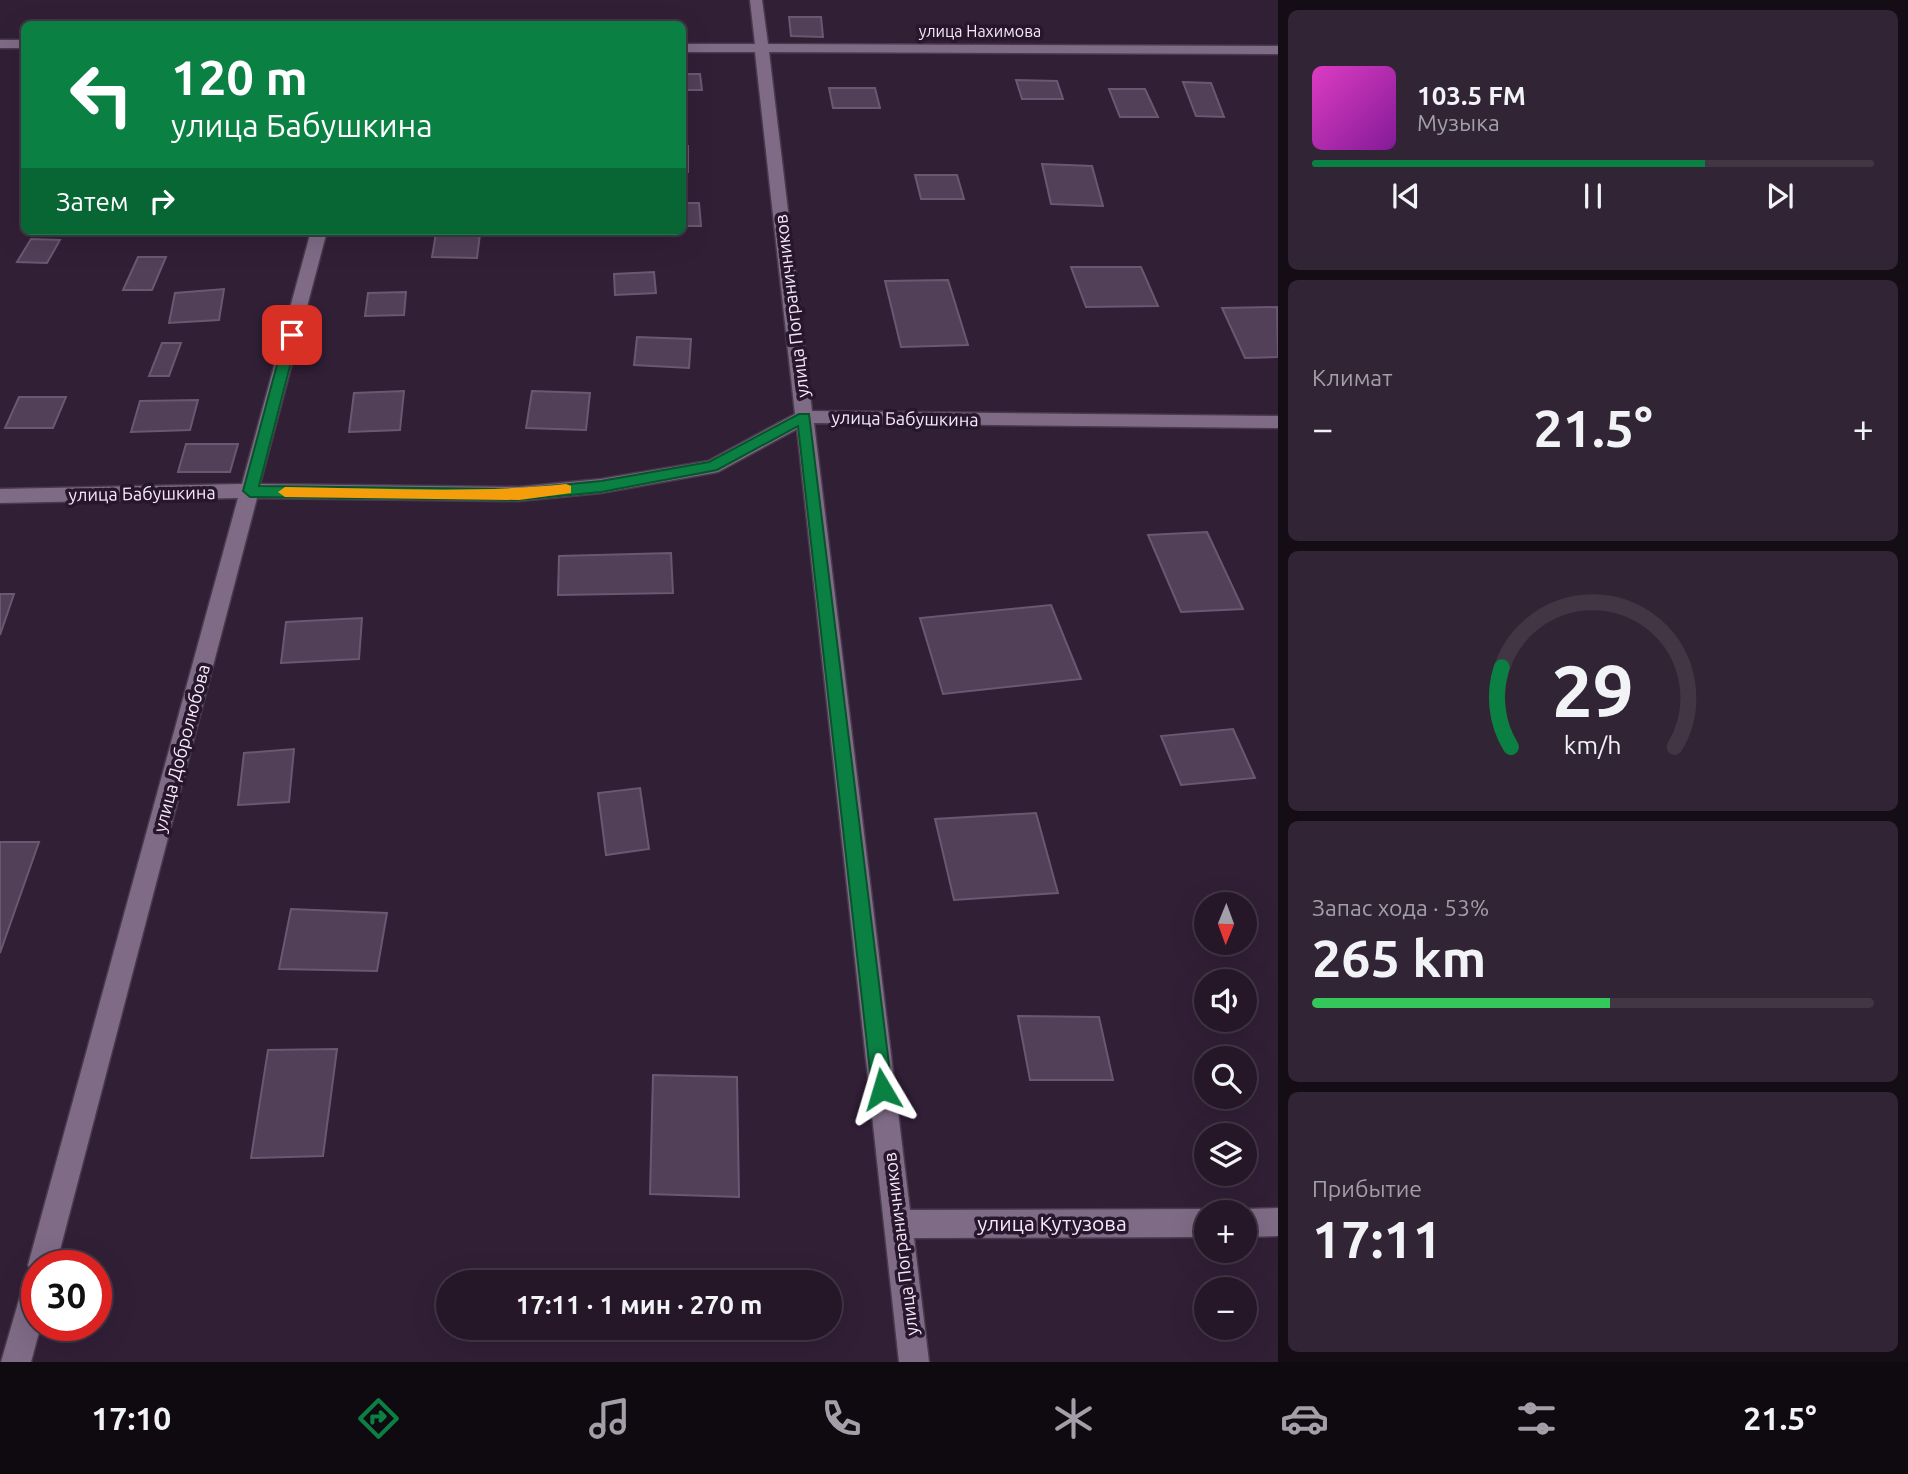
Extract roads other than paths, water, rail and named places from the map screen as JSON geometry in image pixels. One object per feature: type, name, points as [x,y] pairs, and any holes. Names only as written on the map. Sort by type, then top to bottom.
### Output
[{"type":"street","name":"улица Пограничников","points":[[755,0],[914,1362]]},
{"type":"street","points":[[0,44],[21,44]]},
{"type":"street","name":"улица Нахимова","points":[[686,48],[1278,50]]},
{"type":"street","name":"улица Добролюбова","points":[[46,1250],[318,235]]},
{"type":"street","name":"улица Бабушкина","points":[[0,496],[250,491],[506,495],[601,486],[712,467],[804,417],[1278,422]]},
{"type":"street","points":[[1257,1223],[1278,1222]]},
{"type":"street","name":"улица Кутузова","points":[[897,1224],[1194,1223]]},
{"type":"street","points":[[16,1362],[22,1341]]}]
